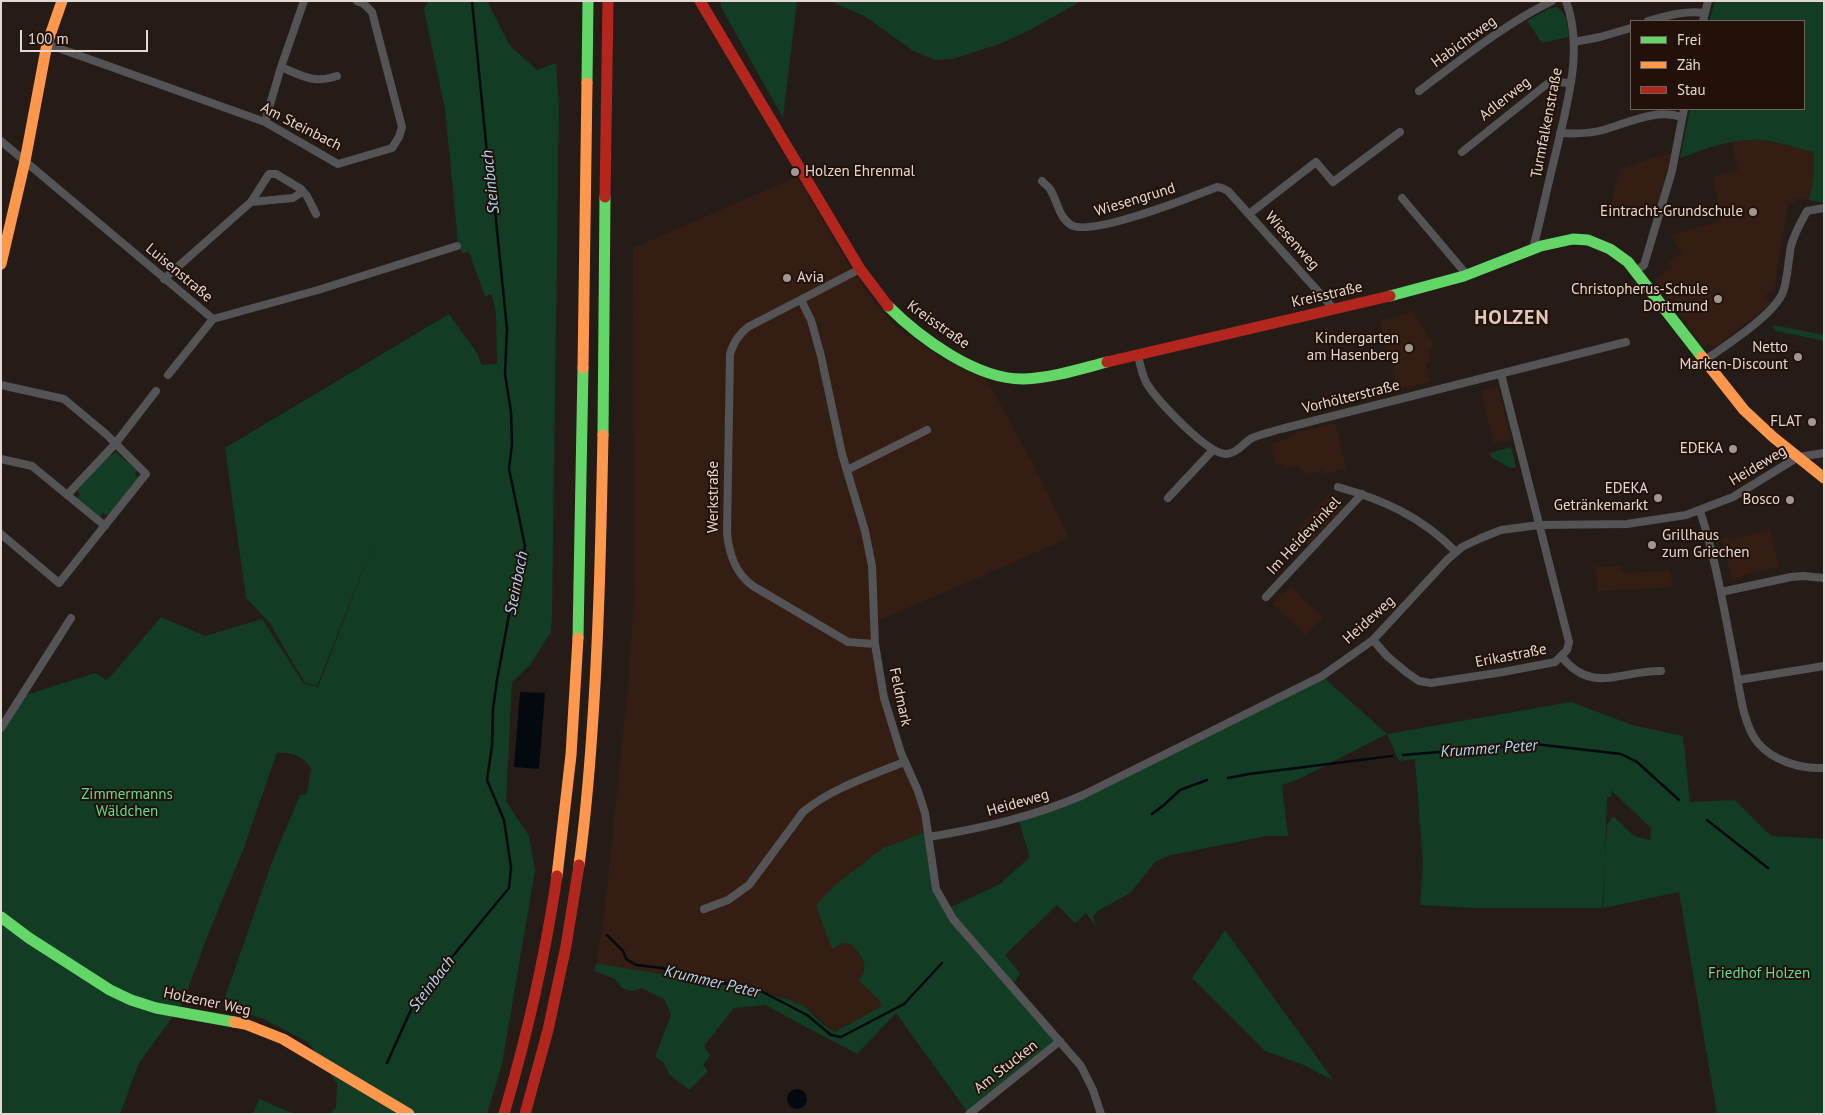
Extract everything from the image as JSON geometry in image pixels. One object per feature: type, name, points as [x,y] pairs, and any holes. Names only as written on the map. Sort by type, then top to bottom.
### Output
[{"type":"main road","points":[[1,264],[25,161],[47,44],[62,1]]},
{"type":"main road","points":[[504,1114],[530,1019],[552,907],[568,790],[575,700],[581,530],[588,1]]},
{"type":"main road","points":[[525,1114],[549,1024],[572,909],[588,792],[594,709],[601,531],[608,1]]},
{"type":"main road","name":"Kreisstraße","points":[[700,1],[860,269],[883,301],[924,337],[965,362],[1003,377],[1033,380],[1466,275],[1533,249],[1565,240],[1586,240],[1618,254],[1636,271],[1748,413],[1824,478]]},
{"type":"main road","name":"Holzener Weg","points":[[1,917],[29,938],[110,990],[131,1000],[156,1008],[236,1022],[270,1033],[284,1039],[409,1114]]},
{"type":"street","points":[[265,122],[281,67],[304,1]]},
{"type":"street","name":"Am Steinbach","points":[[47,44],[265,122],[338,164],[392,148],[399,138],[402,127],[372,12],[364,4],[357,1]]},
{"type":"street","name":"Habichtweg","points":[[1419,91],[1492,37],[1528,13],[1552,1]]},
{"type":"street","name":"Turmfalkenstraße","points":[[1533,249],[1571,83],[1574,42],[1571,17],[1566,1]]},
{"type":"street","points":[[1652,20],[1694,12],[1704,17],[1708,1]]},
{"type":"street","points":[[1574,42],[1630,28]]},
{"type":"street","points":[[281,67],[314,80],[325,80],[337,76]]},
{"type":"street","name":"Adlerweg","points":[[1462,152],[1547,84],[1554,82],[1571,83]]},
{"type":"street","points":[[1560,133],[1589,133],[1657,115],[1683,113],[1674,164],[1644,265],[1636,271]]},
{"type":"street","points":[[1249,214],[1316,162],[1332,182],[1400,132]]},
{"type":"street","name":"Luisenstraße","points":[[1,141],[213,319],[318,290],[458,246]]},
{"type":"street","points":[[164,279],[251,202],[269,174],[276,174],[301,189],[307,196],[316,214]]},
{"type":"street","name":"Wiesengrund","points":[[1042,181],[1049,188],[1066,222],[1079,228],[1088,228],[1130,218],[1217,187],[1228,192],[1249,214]]},
{"type":"street","points":[[251,202],[293,198],[299,194],[301,189]]},
{"type":"street","points":[[1402,198],[1466,275]]},
{"type":"street","points":[[1705,360],[1733,340],[1774,306],[1783,291],[1792,244],[1800,223],[1807,211],[1823,208]]},
{"type":"street","name":"Wiesenweg","points":[[1249,214],[1334,308]]},
{"type":"street","points":[[801,300],[860,269]]},
{"type":"street","name":"Feldmark","points":[[801,300],[811,320],[821,356],[847,470],[869,549],[874,596],[876,644],[884,698],[895,737],[904,762],[918,791],[925,813],[936,889],[953,919],[1081,1066],[1093,1090],[1101,1114]]},
{"type":"street","name":"Werkstraße","points":[[801,300],[748,327],[739,334],[730,354],[728,544],[733,562],[740,575],[753,586],[848,642],[876,644]]},
{"type":"street","points":[[168,375],[213,319]]},
{"type":"street","name":"Vorhölterstraße","points":[[1213,450],[1224,454],[1232,453],[1251,439],[1260,435],[1626,342]]},
{"type":"street","points":[[1138,355],[1147,383],[1159,400],[1172,415],[1213,450],[1168,498]]},
{"type":"street","points":[[1501,374],[1539,525]]},
{"type":"street","points":[[1,385],[64,399],[106,434],[146,474],[59,583],[1,534]]},
{"type":"street","points":[[67,495],[115,444],[156,390]]},
{"type":"street","points":[[847,470],[927,430]]},
{"type":"street","name":"Heideweg","points":[[929,837],[1018,819],[1052,808],[1083,795],[1322,676],[1373,640],[1456,552],[1475,540],[1499,530],[1539,525],[1646,522],[1673,518],[1700,511],[1746,490],[1798,457],[1824,453]]},
{"type":"street","points":[[1,460],[32,466],[104,526]]},
{"type":"street","points":[[1338,486],[1406,512],[1456,552]]},
{"type":"street","name":"Im Heidewinkel","points":[[1266,597],[1362,494]]},
{"type":"street","points":[[1700,511],[1720,592],[1745,713],[1752,733],[1764,750],[1786,761],[1808,767],[1824,768]]},
{"type":"street","name":"Erikastraße","points":[[1373,640],[1387,656],[1406,672],[1419,681],[1431,683],[1555,662],[1567,650],[1568,642],[1539,525]]},
{"type":"street","points":[[1720,592],[1791,577],[1824,578]]},
{"type":"street","points":[[1,728],[71,618]]},
{"type":"street","points":[[1562,657],[1573,669],[1583,676],[1594,678],[1607,679],[1647,671],[1660,671]]},
{"type":"street","points":[[1738,680],[1824,666]]},
{"type":"street","points":[[704,909],[728,900],[749,886],[803,812],[812,804],[836,790],[904,762]]},
{"type":"street","name":"Am Stucken","points":[[969,1114],[1060,1041]]},
{"type":"shaded area","name":"Eintracht-Grundschule","points":[[1761,140],[1815,152],[1814,177],[1809,200],[1795,198],[1794,203],[1788,202],[1774,286],[1776,288],[1765,296],[1771,303],[1715,347],[1709,344],[1704,348],[1654,281],[1672,267],[1668,262],[1682,252],[1671,235],[1721,221],[1713,177],[1738,170],[1732,141]]},
{"type":"shaded area","points":[[1672,153],[1656,211],[1640,207],[1638,215],[1609,210],[1621,168]]},
{"type":"shaded area","points":[[798,178],[848,264],[886,316],[899,329],[940,357],[987,380],[1032,462],[1069,538],[875,622],[884,698],[918,791],[928,831],[833,949],[843,943],[851,944],[865,964],[865,972],[859,981],[879,999],[882,1007],[835,1032],[805,1006],[786,998],[748,989],[597,963],[606,899],[628,688],[634,600],[633,248]]},
{"type":"shaded area","name":"Kindergarten am Hasenberg","points":[[1413,312],[1433,344],[1429,352],[1431,361],[1426,363],[1431,382],[1398,389],[1380,321]]},
{"type":"shaded area","points":[[1498,387],[1511,439],[1494,443],[1481,391]]},
{"type":"shaded area","points":[[1335,423],[1346,468],[1324,474],[1323,470],[1308,474],[1307,471],[1301,472],[1299,465],[1284,469],[1283,464],[1276,465],[1271,444],[1292,437],[1292,434]]},
{"type":"shaded area","points":[[1330,494],[1343,507],[1307,545],[1294,532]]},
{"type":"shaded area","points":[[1770,530],[1779,566],[1732,580],[1721,538],[1728,536],[1730,540]]},
{"type":"shaded area","points":[[1621,566],[1622,573],[1671,571],[1672,587],[1598,591],[1595,567]]},
{"type":"shaded area","points":[[1291,587],[1323,617],[1305,635],[1272,603]]},
{"type":"shaded area","points":[[520,692],[545,693],[539,769],[514,767]]},
{"type":"shaded area","points":[[797,1089],[804,1092],[807,1099],[804,1106],[797,1109],[790,1106],[787,1099],[790,1092]]},
{"type":"green space","name":"Zimmermanns Wäldchen","points":[[428,1],[487,1],[510,46],[537,70],[556,63],[559,107],[551,632],[530,665],[512,682],[506,801],[529,836],[535,871],[502,1064],[487,1114],[330,1114],[336,1107],[337,1084],[309,1043],[264,1019],[222,1006],[272,862],[300,795],[307,794],[311,768],[300,758],[292,754],[277,753],[243,850],[182,1004],[139,1063],[120,1114],[1,1114],[1,734],[26,695],[95,673],[106,680],[161,617],[205,636],[262,619],[304,684],[318,687],[375,539],[317,686],[305,683],[269,622],[246,598],[225,448],[449,314],[477,353],[482,365],[497,364],[496,314],[492,294],[485,296],[469,252],[462,253],[458,242],[445,109],[424,10]]},
{"type":"green space","points":[[721,1],[797,1],[783,118],[721,7]]},
{"type":"green space","points":[[830,1],[1081,1],[1028,31],[1002,43],[953,59],[934,60],[912,50],[866,17]]},
{"type":"green space","points":[[1715,1],[1824,1],[1824,203],[1809,200],[1814,177],[1814,152],[1774,142],[1750,140],[1719,145],[1680,158],[1690,110],[1805,110],[1805,20],[1709,20]]},
{"type":"green space","points":[[1556,7],[1565,16],[1569,37],[1542,43],[1527,21],[1548,9]]},
{"type":"green space","points":[[1773,325],[1824,335],[1824,341],[1777,331],[1773,328]]},
{"type":"green space","points":[[1511,447],[1516,467],[1510,468],[1491,457],[1490,453]]},
{"type":"green space","points":[[109,452],[112,455],[115,452],[138,470],[134,474],[139,478],[107,516],[103,512],[100,517],[77,498],[80,494],[77,491]]},
{"type":"green space","points":[[1322,676],[1387,734],[1299,779],[1282,785],[1288,836],[1267,836],[1171,855],[1156,861],[1130,893],[1099,910],[1093,916],[1096,926],[1086,913],[1075,923],[1057,905],[1005,955],[1020,973],[1014,983],[981,951],[1060,1041],[969,1114],[896,1013],[857,1054],[765,1005],[734,1008],[704,1046],[710,1056],[703,1065],[708,1071],[689,1090],[669,1074],[663,1062],[655,1057],[671,1014],[664,999],[642,988],[632,991],[622,988],[615,979],[594,971],[597,963],[749,989],[787,999],[804,1006],[824,1025],[835,1032],[882,1006],[878,999],[859,981],[864,970],[864,961],[859,953],[851,944],[843,943],[832,949],[816,906],[834,886],[883,848],[928,831],[934,879],[947,909],[1000,884],[1030,857],[1018,819],[1052,808]]},
{"type":"green space","name":"Friedhof Holzen","points":[[1571,702],[1632,725],[1683,736],[1690,802],[1735,800],[1771,836],[1824,839],[1824,1114],[1717,1114],[1679,892],[1603,908],[1605,861],[1602,908],[1476,908],[1420,905],[1423,863],[1415,759],[1399,761],[1387,734]],"holes":[[[1612,786],[1612,791],[1651,828],[1650,840],[1634,836],[1613,816],[1607,825],[1605,860],[1607,797],[1611,797]]]},
{"type":"green space","points":[[1225,930],[1334,1081],[1304,1065],[1265,1051],[1192,978]]},
{"type":"green space","points":[[259,1099],[294,1114],[253,1114]]},
{"type":"waterway","name":"Steinbach","points":[[387,1063],[414,1003],[509,888],[511,867],[504,820],[487,780],[492,746],[493,709],[497,680],[511,604],[523,562],[525,546],[509,469],[512,444],[511,412],[505,374],[507,329],[472,1]]},
{"type":"waterway","name":"Krummer Peter","points":[[1403,755],[1535,744],[1621,754],[1637,762],[1679,800]]},
{"type":"waterway","name":"Krummer Peter","points":[[1228,778],[1392,756]]},
{"type":"waterway","name":"Krummer Peter","points":[[1152,814],[1180,790],[1207,780]]},
{"type":"waterway","name":"Krummer Peter","points":[[1707,820],[1768,868]]},
{"type":"waterway","name":"Krummer Peter","points":[[607,935],[623,951],[626,959],[636,965],[662,968],[695,979],[755,988],[807,1015],[831,1035],[841,1037],[904,1004],[942,963]]},
{"type":"traffic: fast","points":[[587,83],[588,1]]},
{"type":"traffic: fast","points":[[603,435],[605,197]]},
{"type":"traffic: fast","points":[[1390,296],[1464,276],[1541,246],[1573,239],[1588,240],[1610,249],[1628,262],[1702,357]]},
{"type":"traffic: fast","points":[[888,306],[916,331],[950,355],[987,373],[1024,379],[1066,373],[1107,362]]},
{"type":"traffic: fast","points":[[578,638],[583,368]]},
{"type":"traffic: fast","points":[[1,917],[29,938],[110,990],[131,1000],[156,1008],[234,1022]]},
{"type":"traffic: slow","points":[[1,264],[25,161],[47,44],[62,1]]},
{"type":"traffic: slow","points":[[583,368],[587,83]]},
{"type":"traffic: slow","points":[[1702,357],[1744,410],[1773,437],[1824,478]]},
{"type":"traffic: slow","points":[[579,865],[588,782],[594,695],[603,435]]},
{"type":"traffic: slow","points":[[557,876],[571,755],[578,638]]},
{"type":"traffic: slow","points":[[234,1022],[245,1024],[283,1039],[409,1114]]},
{"type":"traffic: jam","points":[[605,197],[608,1]]},
{"type":"traffic: jam","points":[[700,1],[860,269],[888,306]]},
{"type":"traffic: jam","points":[[1107,362],[1390,296]]},
{"type":"traffic: jam","points":[[525,1114],[548,1030],[566,946],[579,865]]},
{"type":"traffic: jam","points":[[504,1114],[535,996],[557,876]]},
{"type":"place","name":"Holzen Ehrenmal","points":[[795,172]]},
{"type":"place","name":"Eintracht-Grundschule","points":[[1753,212]]},
{"type":"place","name":"Avia","points":[[787,278]]},
{"type":"place","name":"Christopherus-Schule Dortmund","points":[[1718,299]]},
{"type":"place","name":"Kindergarten am Hasenberg","points":[[1409,348]]},
{"type":"place","name":"Netto Marken-Discount","points":[[1798,357]]},
{"type":"place","name":"FLAT","points":[[1812,422]]},
{"type":"place","name":"EDEKA","points":[[1733,449]]},
{"type":"place","name":"EDEKA Getränkemarkt","points":[[1658,498]]},
{"type":"place","name":"Bosco","points":[[1790,500]]},
{"type":"place","name":"Grillhaus zum Griechen","points":[[1652,545]]},
{"type":"district","name":"HOLZEN","points":[[1512,318]]}]
